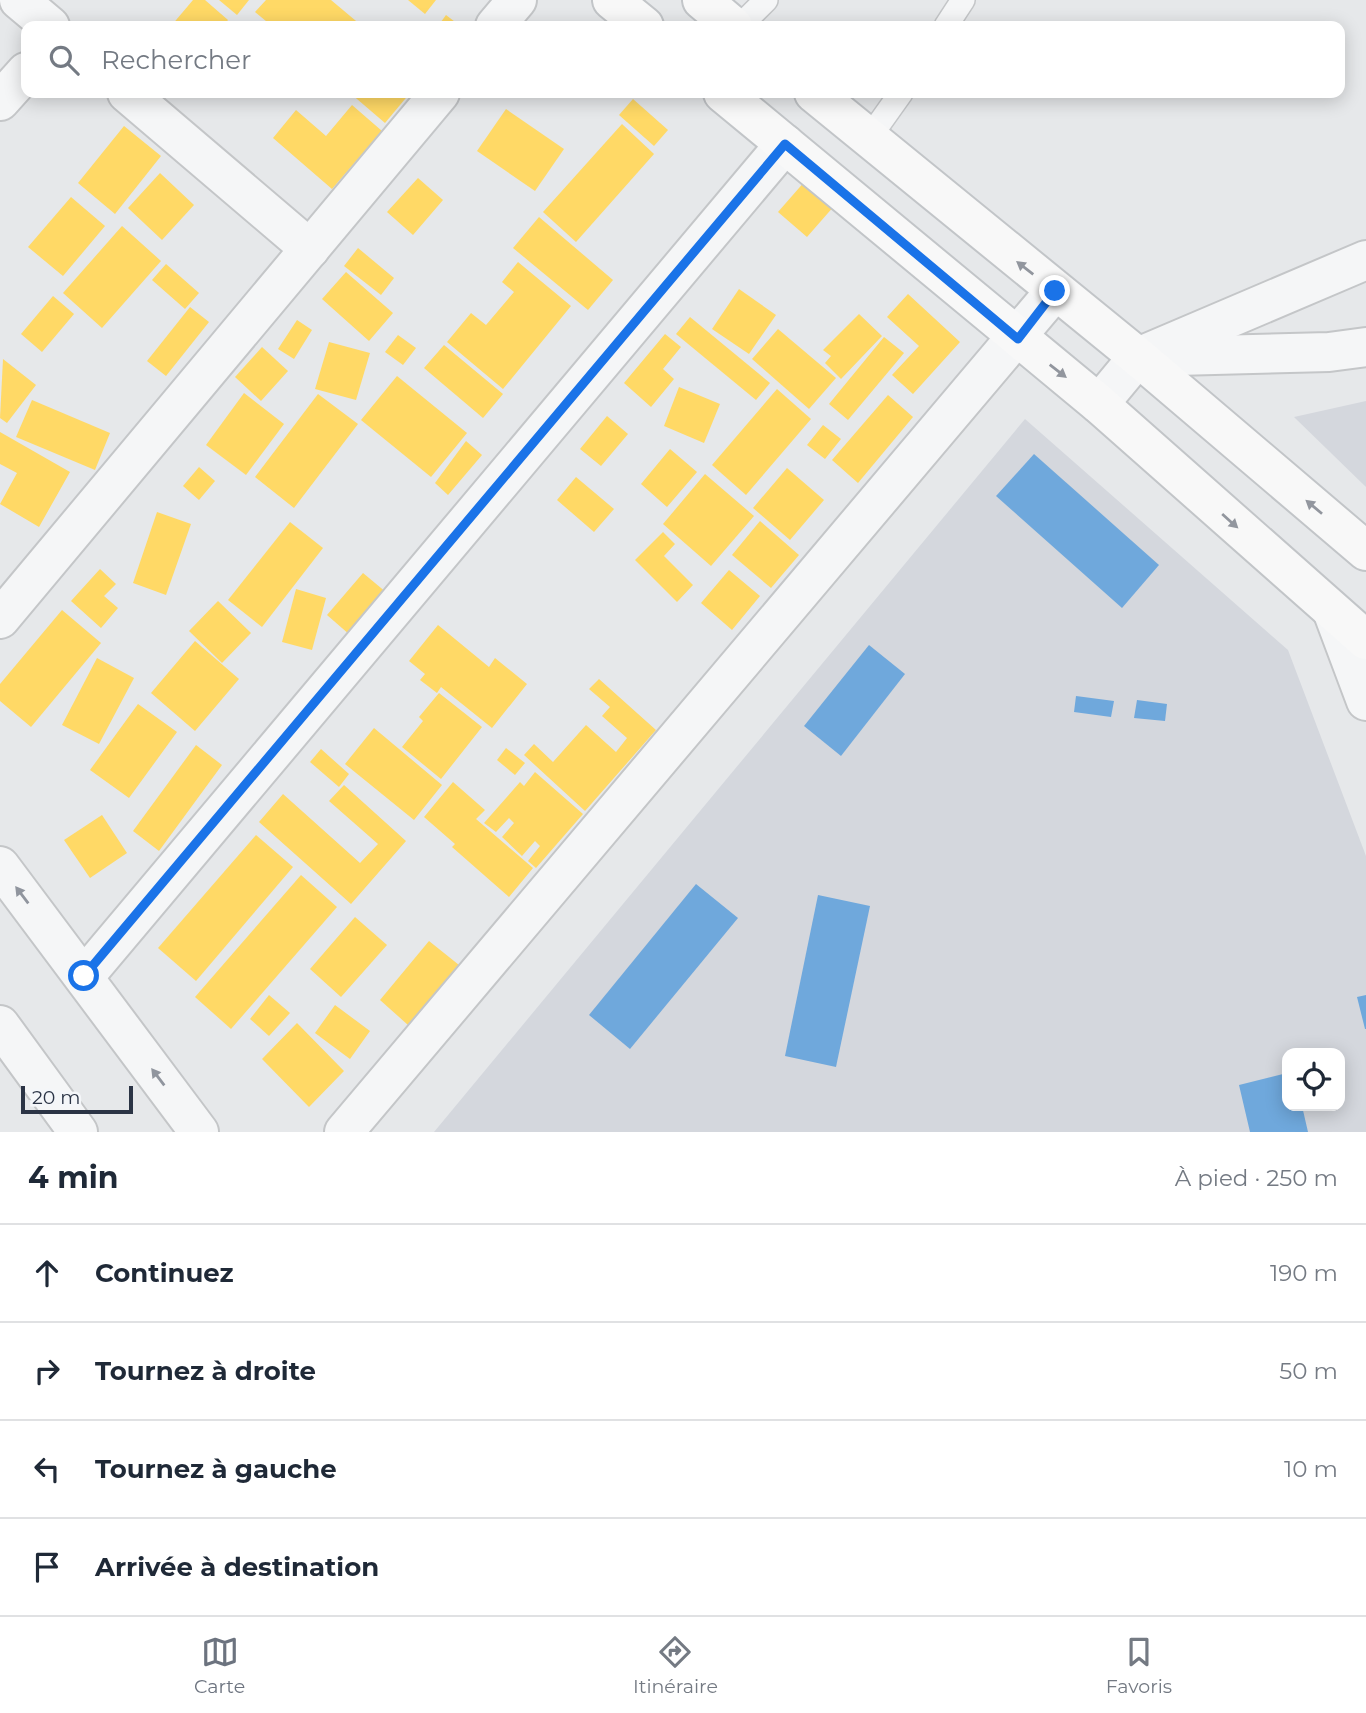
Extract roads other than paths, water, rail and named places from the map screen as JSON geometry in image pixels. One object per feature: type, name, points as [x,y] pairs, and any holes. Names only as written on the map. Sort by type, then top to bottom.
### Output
[{"type":"main road","points":[[612,0],[638,21]]},
{"type":"main road","points":[[702,0],[727,21]]},
{"type":"main road","points":[[729,98],[1099,404],[1366,640]]},
{"type":"main road","points":[[820,98],[1138,357],[1366,551]]},
{"type":"street","points":[[19,0],[44,21]]},
{"type":"street","points":[[499,21],[517,0]]},
{"type":"street","points":[[0,101],[21,78]]},
{"type":"street","points":[[133,98],[310,249]]},
{"type":"street","points":[[0,619],[436,98]]},
{"type":"street","points":[[84,976],[785,144]]},
{"type":"street","points":[[1099,404],[1138,357],[1366,260]]},
{"type":"street","points":[[344,1132],[1018,339],[1055,291]]},
{"type":"street","points":[[1138,357],[1329,352],[1366,347]]},
{"type":"street","points":[[1333,613],[1366,701]]},
{"type":"street","points":[[0,866],[199,1132]]},
{"type":"street","points":[[0,1025],[78,1132]]},
{"type":"lane","points":[[745,21],[766,0]]},
{"type":"lane","points":[[949,21],[963,0]]},
{"type":"lane","points":[[869,138],[897,98]]}]
